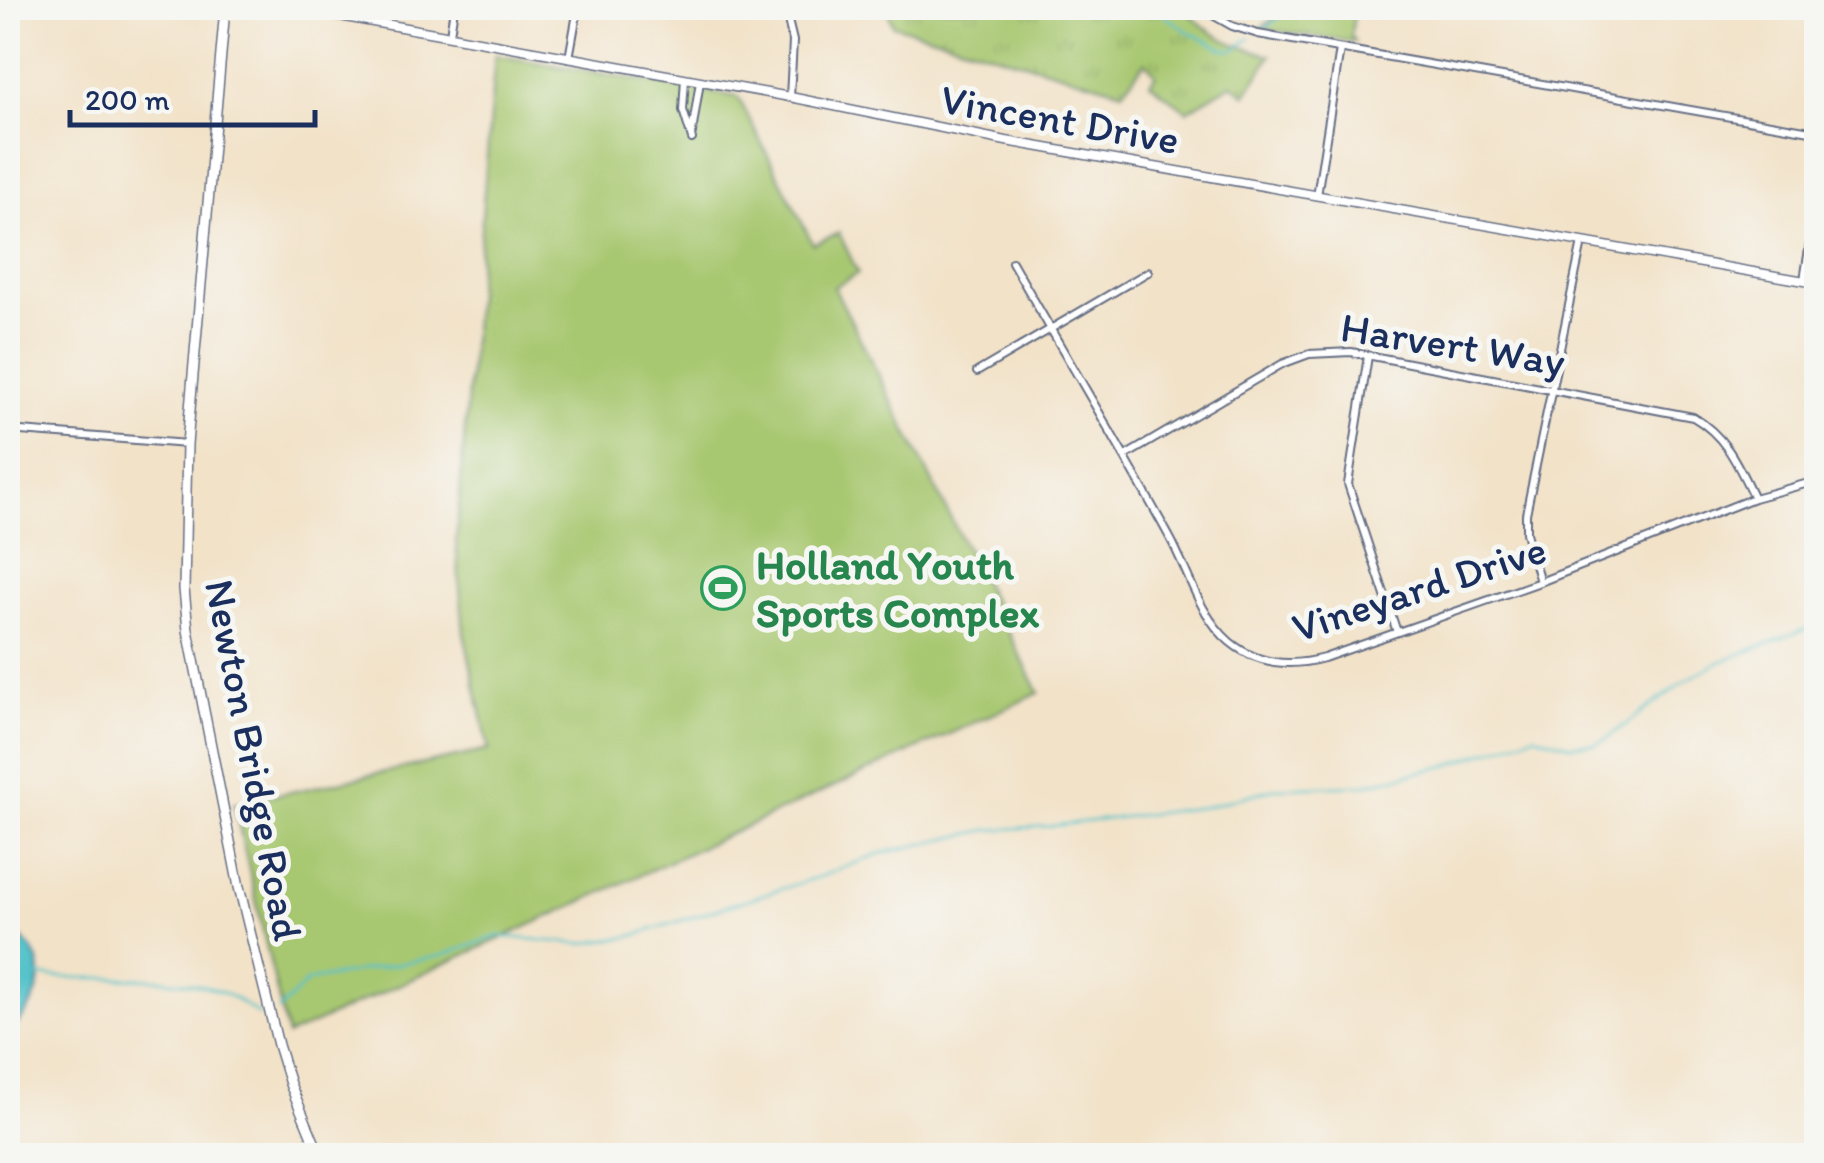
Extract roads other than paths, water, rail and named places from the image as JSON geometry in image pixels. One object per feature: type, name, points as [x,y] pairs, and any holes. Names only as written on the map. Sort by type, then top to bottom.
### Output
[{"type":"main road","name":"Newton Bridge Road","points":[[226,8],[187,444],[184,589],[188,630],[239,888],[278,1045],[320,1156]]},
{"type":"street","name":"Vincent Drive","points":[[295,8],[1006,140],[1816,283]]},
{"type":"street","points":[[450,34],[454,8]]},
{"type":"street","points":[[569,58],[578,8]]},
{"type":"street","points":[[786,8],[794,41],[790,97]]},
{"type":"street","points":[[1200,8],[1246,31],[1816,132]]},
{"type":"street","points":[[1316,196],[1340,49]]},
{"type":"street","points":[[685,78],[683,110],[692,139],[700,81]]},
{"type":"street","points":[[1804,280],[1816,206]]},
{"type":"street","points":[[1540,582],[1526,533],[1526,514],[1582,242]]},
{"type":"street","name":"Vineyard Drive","points":[[1012,262],[1125,456],[1185,565],[1208,616],[1241,649],[1275,663],[1300,664],[1397,632],[1540,582],[1754,498],[1816,480]]},
{"type":"street","points":[[977,372],[1148,272]]},
{"type":"street","name":"Harvert Way","points":[[1125,456],[1282,364],[1309,354],[1329,352],[1693,417],[1712,428],[1726,445],[1754,498]]},
{"type":"street","points":[[1368,356],[1348,484],[1397,632]]},
{"type":"street","points":[[8,430],[187,444]]},
{"type":"street","points":[[1806,1156],[1816,1151]]},
{"type":"water","points":[[8,929],[34,953],[40,979],[29,1007],[8,1033],[8,997],[13,975],[8,966]]},
{"type":"waterway","points":[[1138,8],[1161,13],[1190,33],[1226,50],[1235,49],[1250,38]]},
{"type":"waterway","points":[[1263,29],[1293,8]]},
{"type":"waterway","points":[[279,1010],[308,981],[440,956],[498,936],[580,944],[629,937],[879,854],[987,830],[1205,807],[1276,788],[1362,785],[1446,766],[1535,735],[1570,745],[1595,744],[1717,663],[1816,625]]},
{"type":"waterway","points":[[40,976],[176,981],[225,993],[260,1015]]},
{"type":"place","name":"Holland Youth Sports Complex","points":[[723,588]]}]
